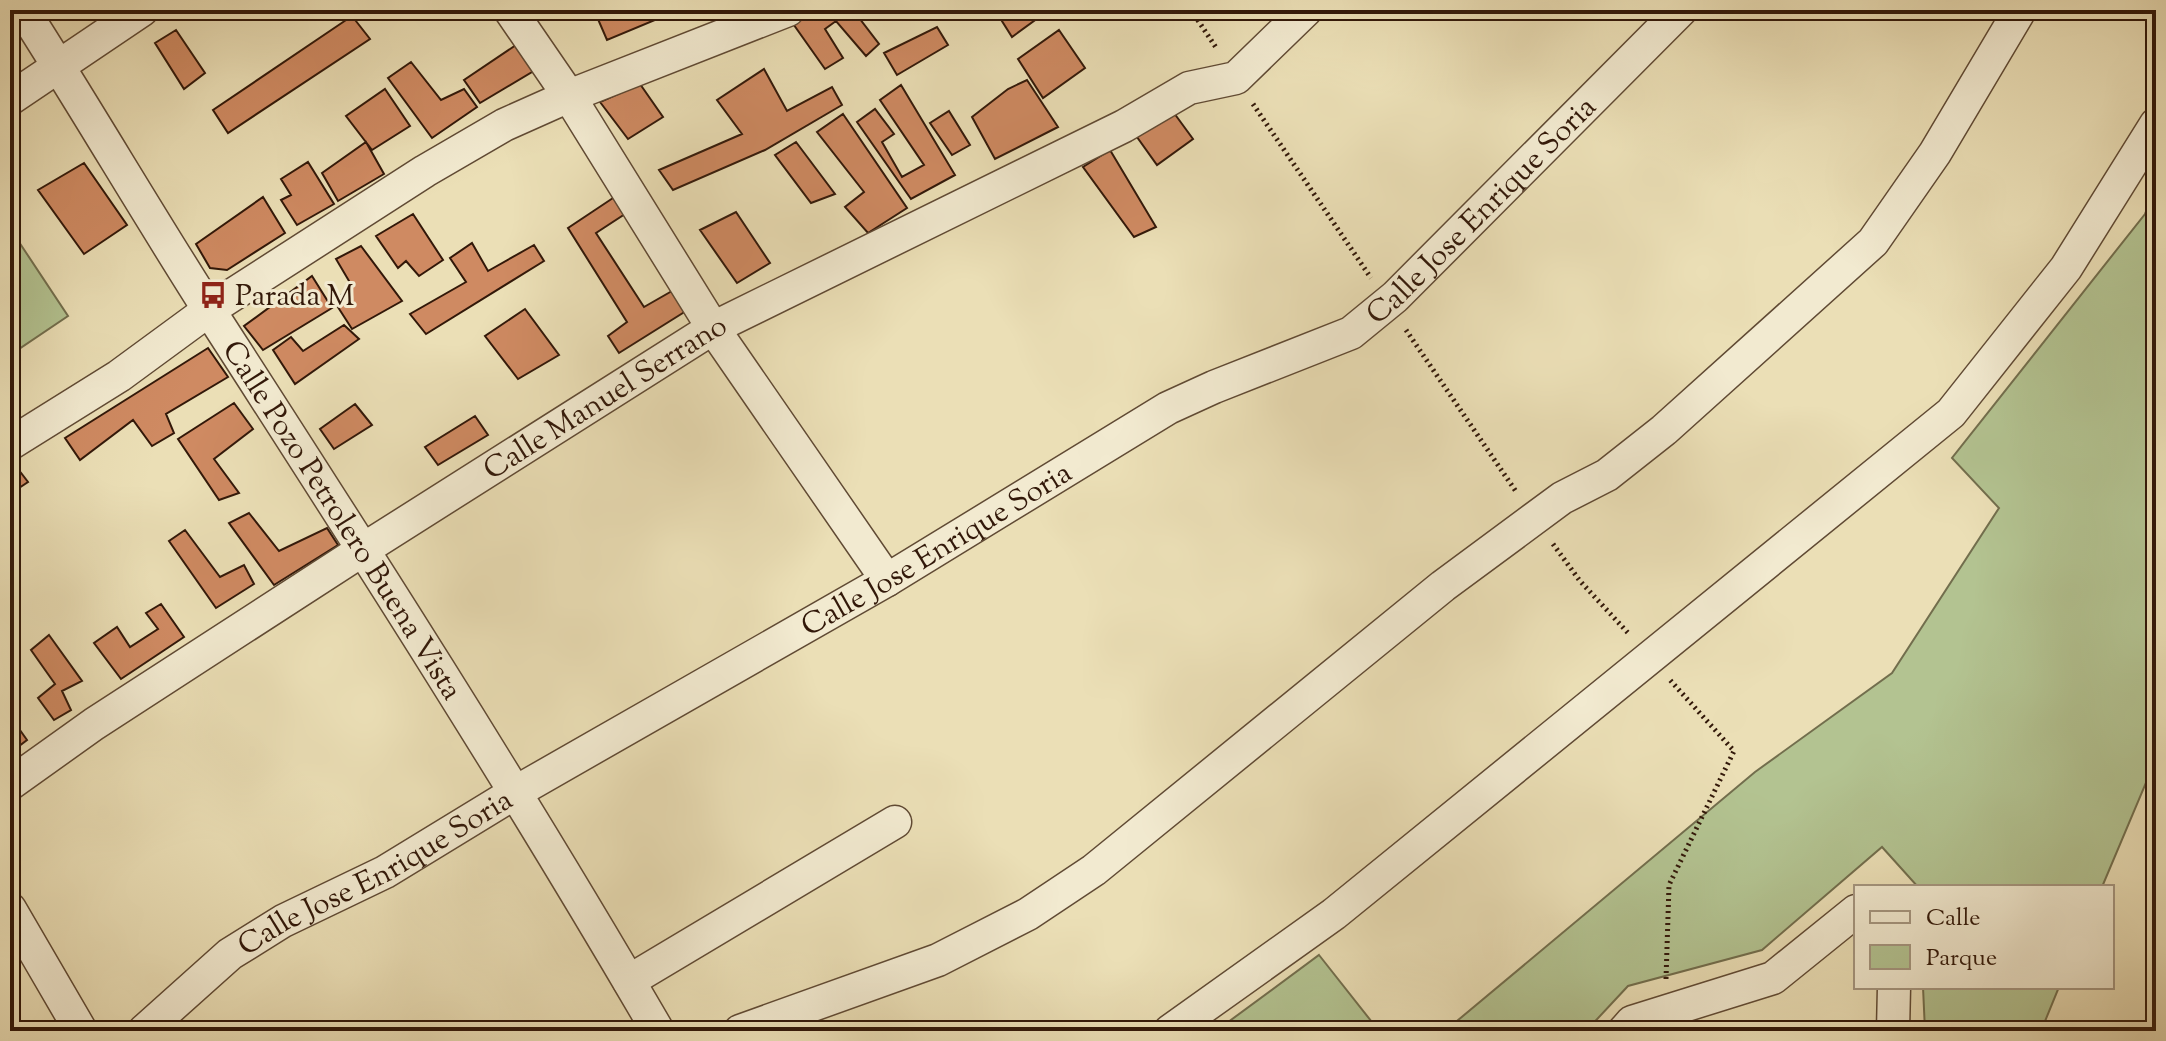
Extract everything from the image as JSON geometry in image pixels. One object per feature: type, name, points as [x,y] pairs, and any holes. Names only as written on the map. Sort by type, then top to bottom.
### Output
[{"type":"street","name":"Calle Pozo Petrolero Buena Vista","points":[[23,10],[209,310],[516,792],[658,1031]]},
{"type":"street","points":[[10,99],[142,10]]},
{"type":"street","points":[[510,10],[569,96],[713,328],[887,580]]},
{"type":"street","points":[[10,444],[119,376],[209,310],[425,171],[504,125],[569,96],[788,10]]},
{"type":"street","points":[[1236,78],[1306,10]]},
{"type":"street","name":"Calle Jose Enrique Soria","points":[[144,1031],[230,954],[283,921],[385,872],[516,792],[887,580],[1168,408],[1351,333],[1388,303],[1681,10]]},
{"type":"street","points":[[740,1031],[938,960],[1028,914],[1094,870],[1443,586],[1562,498],[1607,475],[1664,430],[1873,242],[1935,153],[2020,10]]},
{"type":"street","name":"Calle Manuel Serrano","points":[[10,784],[94,724],[713,328],[1124,126],[1189,88],[1236,78]]},
{"type":"street","points":[[1170,1031],[1334,914],[1951,413],[2066,268],[2156,124]]},
{"type":"street","points":[[629,981],[895,822]]},
{"type":"street","points":[[10,909],[81,1031]]},
{"type":"street","points":[[1624,1031],[1632,1022],[1773,978],[1854,913]]},
{"type":"street","points":[[1893,1031],[1894,989]]},
{"type":"path","points":[[1191,10],[1472,430],[1580,581],[1734,751],[1669,885],[1664,1012]]},
{"type":"green space","points":[[2156,188],[2156,759],[2103,885],[1916,885],[1882,847],[1762,950],[1628,986],[1586,1031],[1445,1031],[1755,772],[1892,673],[1999,508],[1952,458],[2145,214]]},
{"type":"green space","points":[[19,242],[68,316],[10,355],[10,248]]},
{"type":"green space","points":[[1319,955],[1379,1031],[1216,1031]]},
{"type":"green space","points":[[1923,989],[2058,989],[2041,1031],[1925,1031]]},
{"type":"building","points":[[594,10],[651,10],[655,20],[607,40]]},
{"type":"building","points":[[801,10],[853,10],[879,44],[866,56],[836,21],[825,29],[843,58],[825,69],[789,18]]},
{"type":"building","points":[[995,10],[1049,10],[1012,37]]},
{"type":"building","points":[[352,16],[370,39],[228,133],[213,110]]},
{"type":"building","points":[[937,27],[948,45],[897,75],[884,53]]},
{"type":"building","points":[[176,30],[205,73],[184,89],[155,43]]},
{"type":"building","points":[[1059,30],[1085,68],[1043,98],[1018,59]]},
{"type":"building","points":[[516,45],[537,69],[480,103],[464,80]]},
{"type":"building","points":[[411,62],[441,100],[464,89],[477,107],[432,138],[388,78]]},
{"type":"building","points":[[764,69],[787,111],[832,87],[842,105],[765,150],[673,190],[659,170],[742,134],[717,100]]},
{"type":"building","points":[[1027,80],[1058,127],[995,159],[972,117],[1008,89]]},
{"type":"building","points":[[640,84],[663,117],[628,139],[600,102]]},
{"type":"building","points":[[901,85],[955,175],[911,199],[857,122],[875,109],[894,134],[882,142],[902,177],[924,165],[880,100]]},
{"type":"building","points":[[385,89],[410,126],[372,150],[346,116]]},
{"type":"building","points":[[949,111],[970,145],[952,155],[930,123]]},
{"type":"building","points":[[1174,113],[1193,139],[1157,165],[1137,137]]},
{"type":"building","points":[[843,114],[907,208],[868,233],[845,207],[864,192],[817,132]]},
{"type":"building","points":[[366,142],[384,174],[338,201],[322,173]]},
{"type":"building","points":[[796,142],[835,194],[811,203],[775,155]]},
{"type":"building","points":[[1110,150],[1156,227],[1134,237],[1083,167]]},
{"type":"building","points":[[308,162],[334,204],[297,225],[281,200],[291,195],[281,179]]},
{"type":"building","points":[[84,163],[127,225],[84,254],[38,190]]},
{"type":"building","points":[[616,196],[628,212],[596,233],[644,307],[672,291],[686,311],[619,353],[608,336],[627,322],[568,228]]},
{"type":"building","points":[[263,197],[285,233],[227,270],[210,268],[196,244]]},
{"type":"building","points":[[736,212],[770,263],[737,283],[700,230]]},
{"type":"building","points":[[413,214],[443,260],[419,276],[406,261],[398,268],[376,236]]},
{"type":"building","points":[[472,243],[488,271],[534,245],[544,261],[426,334],[410,314],[466,282],[450,258]]},
{"type":"building","points":[[361,246],[402,301],[352,329],[334,301],[352,286],[336,259]]},
{"type":"building","points":[[312,276],[332,308],[263,350],[244,326]]},
{"type":"building","points":[[525,309],[559,355],[518,379],[485,336]]},
{"type":"building","points":[[344,325],[359,339],[295,384],[273,350],[291,337],[303,351]]},
{"type":"building","points":[[208,348],[228,377],[166,414],[174,433],[152,446],[133,420],[80,460],[65,438]]},
{"type":"building","points":[[234,403],[253,429],[214,459],[239,493],[219,500],[178,439]]},
{"type":"building","points":[[355,404],[372,425],[334,449],[320,429]]},
{"type":"building","points":[[475,416],[488,435],[438,465],[425,447]]},
{"type":"building","points":[[15,465],[28,482],[10,494],[10,468]]},
{"type":"building","points":[[249,513],[279,551],[327,528],[338,545],[274,585],[229,523]]},
{"type":"building","points":[[185,530],[220,577],[244,565],[254,584],[216,608],[169,541]]},
{"type":"building","points":[[161,604],[184,637],[121,679],[94,643],[117,627],[130,647],[158,629],[146,613]]},
{"type":"building","points":[[49,635],[82,681],[62,691],[71,710],[54,720],[38,698],[55,684],[31,650]]},
{"type":"building","points":[[10,716],[27,740],[10,753]]},
{"type":"place","name":"Parada M","points":[[213,295]]}]
